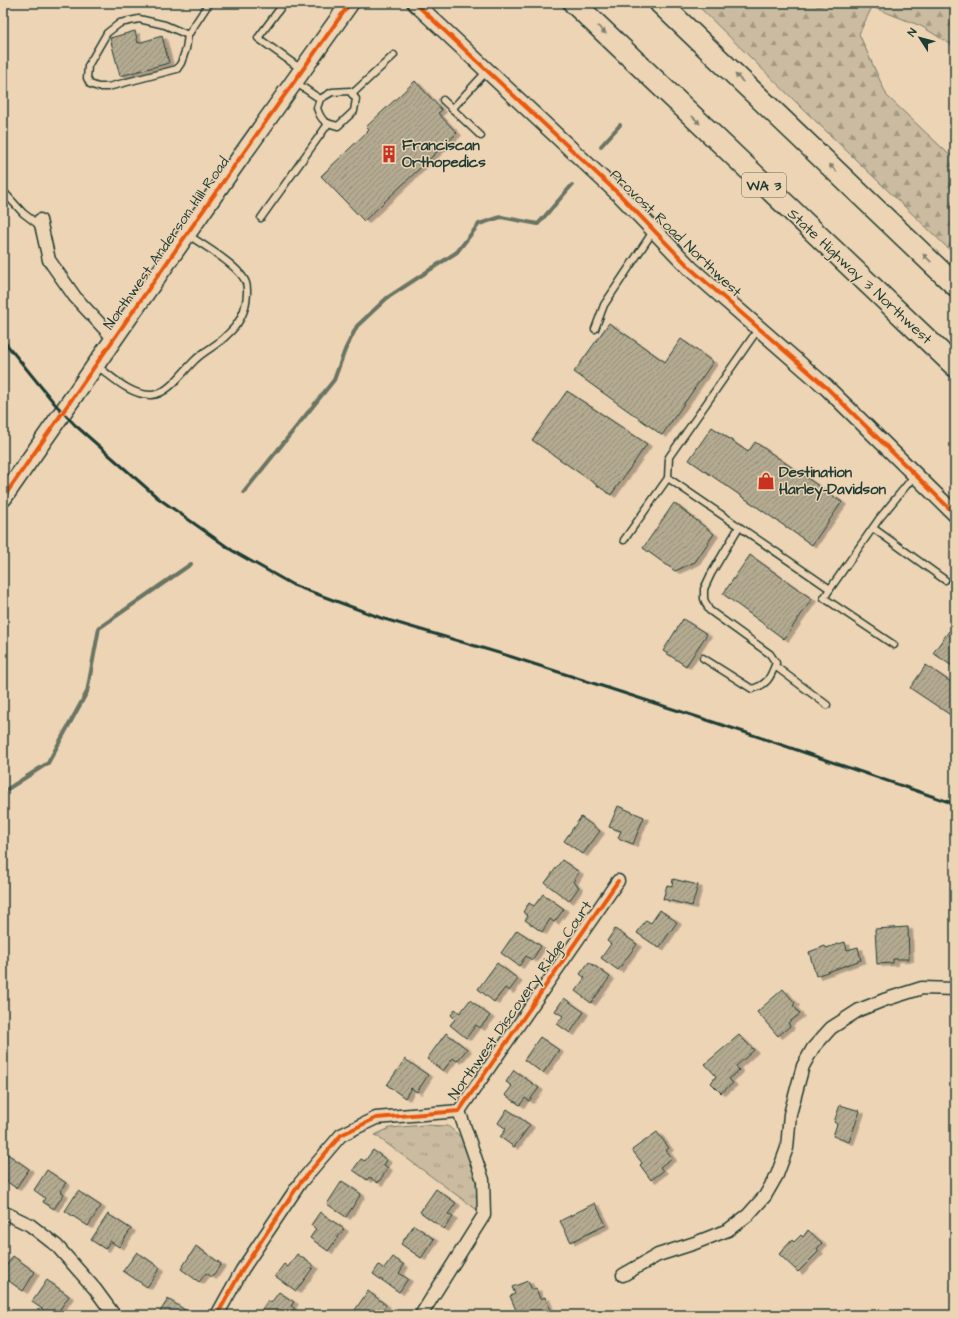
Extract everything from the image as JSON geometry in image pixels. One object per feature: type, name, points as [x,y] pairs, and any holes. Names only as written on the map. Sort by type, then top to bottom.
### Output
[{"type":"highway","name":"State Highway 3 Northwest","points":[[574,3],[955,366]]},
{"type":"highway","points":[[660,3],[955,285]]},
{"type":"main road","name":"Northwest Anderson Hill Road","points":[[3,498],[350,3]]},
{"type":"street","name":"Provost Road Northwest","points":[[415,3],[622,197],[691,269],[826,387],[955,514]]},
{"type":"street","points":[[41,224],[49,260],[75,297],[114,339]]},
{"type":"street","name":"Northwest Discovery Ridge Court","points":[[217,1315],[242,1270],[300,1183],[341,1135],[376,1118],[459,1111],[618,881]]},
{"type":"street","points":[[623,1275],[658,1255],[695,1244],[728,1230],[748,1215],[765,1196],[777,1175],[787,1148],[790,1114],[803,1066],[813,1048],[831,1028],[859,1010],[922,988],[955,989]]},
{"type":"street","points":[[421,1315],[484,1215],[483,1180],[459,1111]]},
{"type":"street","points":[[3,1212],[30,1225],[57,1246],[95,1289],[114,1315]]},
{"type":"lane","points":[[188,35],[165,25],[139,19],[120,23],[107,33],[88,66],[87,78],[90,84],[98,87],[108,87],[177,69],[186,49],[188,35],[209,3]]},
{"type":"lane","points":[[284,3],[258,38],[320,99]]},
{"type":"lane","points":[[352,94],[394,55]]},
{"type":"lane","points":[[452,109],[487,71]]},
{"type":"lane","points":[[350,91],[352,94],[356,99],[354,112],[338,126],[328,124],[320,118],[317,108],[320,99],[332,92],[350,91]]},
{"type":"lane","points":[[443,100],[481,136]]},
{"type":"lane","points":[[261,218],[328,124]]},
{"type":"lane","points":[[3,191],[23,213],[41,224]]},
{"type":"lane","points":[[595,329],[604,305],[654,230]]},
{"type":"lane","points":[[96,365],[131,390],[141,394],[152,395],[162,392],[174,383],[198,358],[227,336],[240,320],[245,310],[247,296],[246,284],[241,274],[187,234]]},
{"type":"lane","points":[[624,540],[668,478],[669,457],[759,328]]},
{"type":"lane","points":[[894,645],[824,598],[873,528],[914,475]]},
{"type":"lane","points":[[668,478],[830,589]]},
{"type":"lane","points":[[703,658],[752,689],[762,686],[771,676],[776,663],[770,654],[709,610],[704,599],[704,589],[711,574],[739,527]]},
{"type":"lane","points":[[873,528],[945,580]]},
{"type":"lane","points":[[775,666],[827,705]]},
{"type":"green space","points":[[695,3],[955,3],[955,47],[921,26],[872,7],[859,34],[887,96],[955,160],[955,255],[803,109]]},
{"type":"green space","points":[[424,1125],[448,1126],[463,1139],[475,1176],[478,1198],[477,1210],[375,1135],[390,1128]]},
{"type":"building","points":[[135,31],[138,43],[162,36],[169,63],[120,76],[110,38]]},
{"type":"building","name":"Franciscan Orthopedics","points":[[415,81],[442,110],[438,113],[457,133],[364,221],[321,176],[369,130],[366,127]]},
{"type":"building","points":[[609,323],[665,362],[681,339],[713,362],[662,435],[574,372]]},
{"type":"building","points":[[567,391],[647,444],[611,495],[532,440]]},
{"type":"building","name":"Destination Harley-Davidson","points":[[712,427],[748,452],[755,442],[842,502],[812,545],[689,460]]},
{"type":"building","points":[[674,503],[714,534],[695,562],[675,571],[643,548]]},
{"type":"building","points":[[750,555],[812,599],[784,639],[723,594]]},
{"type":"building","points":[[683,619],[707,634],[686,666],[663,651]]},
{"type":"building","points":[[949,631],[955,635],[955,668],[933,653]]},
{"type":"building","points":[[926,665],[955,685],[955,718],[910,688]]},
{"type":"building","points":[[618,806],[644,817],[633,844],[618,838],[621,831],[609,827]]},
{"type":"building","points":[[581,817],[600,831],[583,854],[564,841]]},
{"type":"building","points":[[562,860],[579,872],[573,882],[579,887],[569,901],[545,883]]},
{"type":"building","points":[[673,879],[698,885],[692,906],[663,899],[667,885],[672,886]]},
{"type":"building","points":[[543,894],[564,909],[554,922],[550,919],[542,932],[525,920],[528,916],[523,912],[529,903],[534,906]]},
{"type":"building","points":[[660,910],[677,922],[659,948],[637,933],[646,920],[651,923]]},
{"type":"building","points":[[908,927],[909,959],[893,959],[893,963],[877,964],[875,929]]},
{"type":"building","points":[[615,929],[637,944],[618,970],[601,958],[611,944],[607,941]]},
{"type":"building","points":[[517,930],[541,946],[532,960],[526,956],[519,966],[501,953]]},
{"type":"building","points":[[845,942],[847,950],[858,947],[861,960],[816,976],[809,952],[825,946],[826,948]]},
{"type":"building","points":[[589,962],[610,977],[591,1003],[575,991],[585,978],[580,974]]},
{"type":"building","points":[[497,963],[518,979],[509,991],[505,988],[494,1002],[478,989]]},
{"type":"building","points":[[783,989],[795,1003],[793,1005],[800,1014],[788,1023],[790,1026],[778,1036],[757,1012]]},
{"type":"building","points":[[564,998],[584,1012],[570,1033],[557,1024],[563,1016],[555,1011]]},
{"type":"building","points":[[470,1000],[490,1016],[480,1028],[476,1025],[466,1038],[450,1025],[455,1019],[451,1015],[455,1009],[460,1013]]},
{"type":"building","points":[[446,1033],[467,1049],[457,1061],[453,1058],[443,1071],[427,1059]]},
{"type":"building","points":[[739,1035],[754,1050],[736,1066],[739,1070],[729,1079],[733,1083],[721,1093],[711,1083],[716,1076],[705,1064]]},
{"type":"building","points":[[540,1037],[559,1050],[543,1073],[524,1060]]},
{"type":"building","points":[[405,1059],[428,1075],[417,1092],[411,1088],[405,1098],[387,1085]]},
{"type":"building","points":[[514,1070],[539,1088],[529,1101],[525,1098],[520,1105],[505,1095],[512,1086],[506,1082]]},
{"type":"building","points":[[840,1105],[860,1111],[849,1142],[833,1136],[837,1124],[834,1122]]},
{"type":"building","points":[[507,1109],[530,1125],[514,1147],[500,1137],[506,1129],[498,1123]]},
{"type":"building","points":[[657,1132],[669,1148],[666,1150],[672,1158],[660,1167],[663,1171],[651,1180],[640,1165],[642,1163],[632,1150]]},
{"type":"building","points":[[373,1150],[387,1160],[384,1165],[388,1168],[378,1183],[369,1177],[367,1180],[353,1170],[361,1159],[365,1161]]},
{"type":"building","points":[[6,1153],[29,1169],[16,1188],[3,1179],[3,1157]]},
{"type":"building","points":[[47,1170],[66,1183],[60,1191],[64,1194],[54,1209],[43,1202],[45,1198],[34,1190]]},
{"type":"building","points":[[342,1181],[361,1194],[346,1217],[327,1204]]},
{"type":"building","points":[[436,1189],[456,1203],[448,1214],[453,1217],[444,1229],[420,1212]]},
{"type":"building","points":[[78,1191],[101,1206],[88,1226],[65,1211]]},
{"type":"building","points":[[595,1203],[606,1225],[571,1242],[560,1221]]},
{"type":"building","points":[[320,1212],[344,1229],[328,1251],[310,1238],[316,1229],[311,1225]]},
{"type":"building","points":[[108,1214],[131,1229],[119,1247],[110,1241],[105,1249],[91,1240]]},
{"type":"building","points":[[414,1225],[434,1239],[421,1258],[401,1244]]},
{"type":"building","points":[[808,1230],[822,1243],[817,1249],[819,1251],[798,1272],[779,1254],[792,1240],[794,1242],[801,1235],[803,1237]]},
{"type":"building","points":[[196,1246],[221,1264],[212,1277],[206,1273],[199,1282],[181,1269]]},
{"type":"building","points":[[137,1252],[160,1268],[147,1287],[123,1271]]},
{"type":"building","points":[[297,1254],[314,1266],[296,1291],[275,1276],[284,1264],[288,1267]]},
{"type":"building","points":[[13,1256],[35,1272],[23,1291],[3,1277],[3,1271]]},
{"type":"building","points":[[393,1257],[404,1265],[399,1273],[408,1279],[399,1292],[373,1274],[379,1265],[384,1269]]},
{"type":"building","points":[[47,1280],[69,1296],[56,1315],[51,1315],[32,1302]]},
{"type":"building","points":[[528,1281],[532,1290],[536,1288],[540,1299],[545,1297],[551,1313],[546,1315],[531,1315],[530,1312],[518,1315],[510,1296],[515,1294],[512,1287]]},
{"type":"building","points":[[368,1291],[386,1305],[382,1310],[385,1312],[383,1315],[362,1315],[355,1310]]},
{"type":"building","points":[[279,1292],[294,1302],[291,1306],[295,1309],[291,1315],[258,1315],[268,1300],[271,1303]]},
{"type":"building","points":[[168,1299],[191,1314],[191,1315],[158,1315]]},
{"type":"waterway","points":[[601,146],[620,125]]},
{"type":"waterway","points":[[244,492],[334,380],[345,350],[357,326],[387,298],[457,252],[479,224],[501,217],[538,224],[572,185]]},
{"type":"waterway","points":[[3,792],[48,763],[87,692],[99,628],[191,564]]},
{"type":"railway","points":[[3,340],[55,404],[75,425],[158,498],[233,551],[293,585],[381,618],[509,656],[744,732],[955,804]]},
{"type":"cycle path","points":[[3,498],[230,172],[350,3]]},
{"type":"cycle path","points":[[415,3],[622,197],[691,269],[826,387],[955,514]]},
{"type":"cycle path","points":[[217,1315],[242,1270],[300,1183],[341,1135],[376,1118],[459,1111],[618,881]]},
{"type":"place","name":"Franciscan Orthopedics","points":[[389,154]]},
{"type":"place","name":"Destination Harley-Davidson","points":[[766,481]]}]
